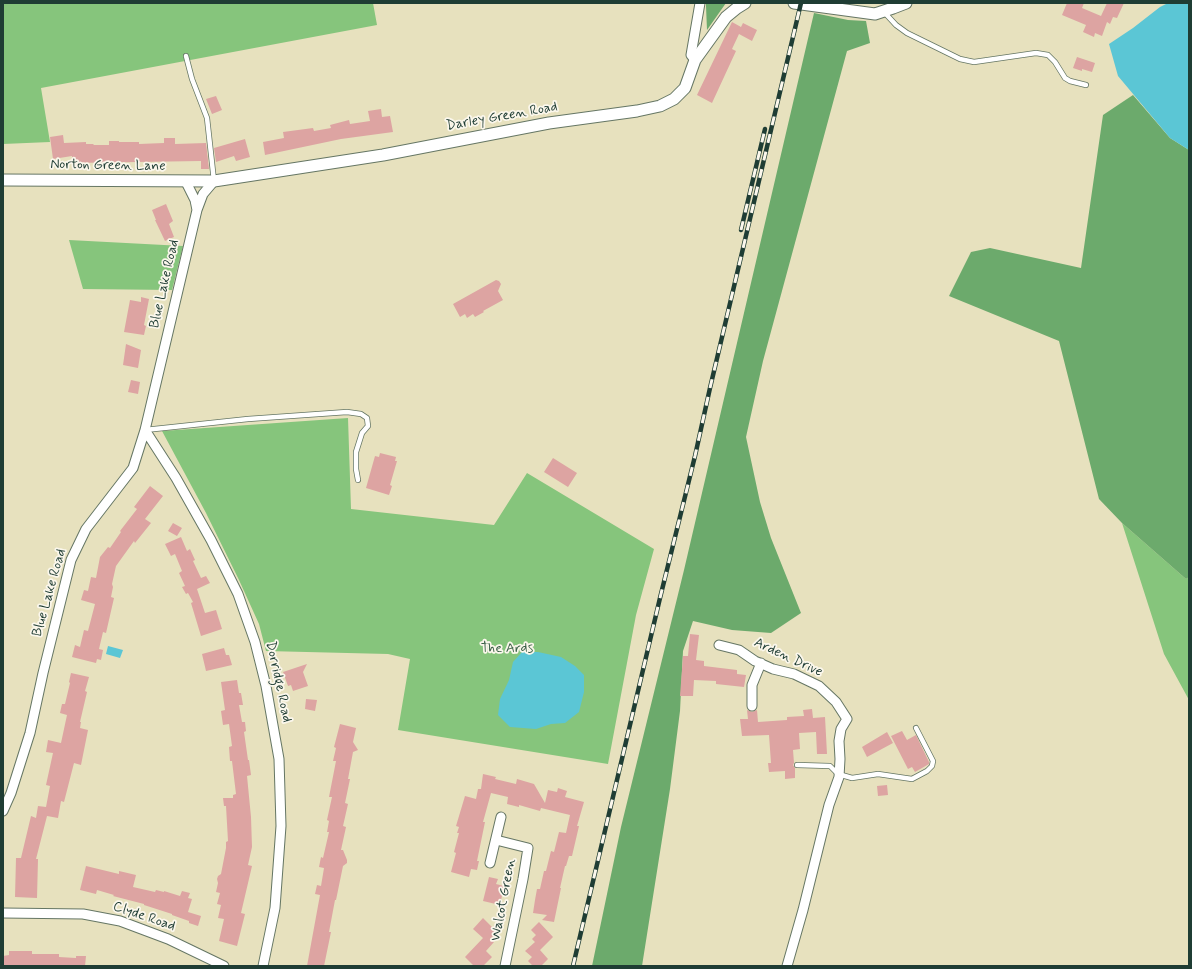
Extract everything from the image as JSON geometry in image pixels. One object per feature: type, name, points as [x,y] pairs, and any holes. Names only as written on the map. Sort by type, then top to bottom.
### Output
[{"type":"street","points":[[695,60],[691,55],[700,3]]},
{"type":"street","name":"Darley Green Road","points":[[214,181],[383,155],[550,123],[637,111],[660,106],[674,99],[685,88],[695,60],[726,17],[736,8],[746,3]]},
{"type":"street","points":[[794,3],[875,14],[906,3]]},
{"type":"street","name":"Norton Green Lane","points":[[3,180],[214,181]]},
{"type":"street","name":"Blue Lake Road","points":[[3,811],[11,792],[30,733],[42,673],[71,560],[86,529],[134,468],[145,430],[197,210],[203,194],[214,181]]},
{"type":"street","points":[[186,182],[195,200],[197,210]]},
{"type":"street","name":"Dorridge Road","points":[[145,430],[176,478],[211,540],[238,594],[255,642],[266,686],[279,759],[281,826],[275,908],[263,966]]},
{"type":"street","name":"Arden Drive","points":[[719,645],[739,650],[774,669],[794,674],[819,686],[836,702],[847,719],[841,729],[838,774]]},
{"type":"street","points":[[752,706],[752,685],[761,663]]},
{"type":"street","points":[[787,966],[803,910],[828,805],[839,777],[838,774]]},
{"type":"street","points":[[490,863],[501,817]]},
{"type":"street","name":"Walcot Green","points":[[496,840],[528,848],[505,966]]},
{"type":"street","name":"Clyde Road","points":[[3,913],[83,914],[120,921],[168,939],[224,966]]},
{"type":"lane","points":[[884,12],[907,34],[960,59],[974,62],[1036,53],[1048,55],[1066,78],[1070,81],[1086,86]]},
{"type":"lane","points":[[186,56],[199,99],[207,118],[214,181]]},
{"type":"lane","points":[[145,430],[248,419],[347,412],[360,414],[367,418],[368,426],[362,433],[356,452],[358,480]]},
{"type":"lane","points":[[797,765],[830,766],[838,774],[852,778],[878,774],[912,779],[927,771],[932,766],[933,761],[916,728]]},
{"type":"green space","points":[[3,3],[373,3],[377,25],[41,88],[50,142],[3,144]]},
{"type":"green space","points":[[706,3],[726,3],[707,30],[706,6]]},
{"type":"green space","points":[[814,13],[848,20],[866,21],[870,43],[847,51],[763,361],[746,437],[760,502],[771,538],[801,613],[771,633],[732,630],[693,621],[683,651],[680,711],[670,789],[642,966],[592,966],[621,827],[684,570]]},
{"type":"green space","points":[[1133,95],[1170,138],[1189,150],[1189,577],[1186,579],[1122,523],[1099,499],[1059,341],[949,296],[971,252],[990,248],[1081,268],[1103,115]]},
{"type":"green space","points":[[69,240],[183,246],[172,290],[83,289]]},
{"type":"green space","name":"The Ards","points":[[348,418],[351,509],[494,525],[527,473],[654,549],[636,615],[608,764],[398,730],[410,659],[388,654],[266,651],[259,624],[239,580],[206,513],[162,431]]},
{"type":"green space","points":[[1122,523],[1186,579],[1189,577],[1189,700],[1164,654]]},
{"type":"water","points":[[1168,3],[1189,3],[1189,150],[1170,138],[1118,76],[1109,44],[1160,7]]},
{"type":"water","points":[[108,646],[123,650],[120,658],[106,654]]},
{"type":"water","points":[[522,652],[538,652],[561,657],[575,666],[584,675],[584,692],[579,712],[565,723],[551,724],[536,729],[510,727],[498,715],[500,699],[509,680],[513,662]]},
{"type":"building","points":[[1067,3],[1084,3],[1082,8],[1101,16],[1107,3],[1124,3],[1117,18],[1113,17],[1110,24],[1107,22],[1102,36],[1095,33],[1094,37],[1083,32],[1086,25],[1062,15]]},
{"type":"building","points":[[732,22],[741,27],[743,23],[757,30],[752,41],[739,34],[732,49],[736,51],[712,103],[697,95]]},
{"type":"building","points":[[1077,57],[1095,63],[1092,72],[1073,68]]},
{"type":"building","points":[[216,96],[222,110],[212,114],[206,99]]},
{"type":"building","points":[[381,109],[382,117],[390,116],[393,132],[341,139],[265,155],[263,142],[284,138],[283,132],[313,128],[314,131],[331,128],[330,125],[349,120],[350,124],[370,121],[368,111]]},
{"type":"building","points":[[63,135],[64,143],[86,142],[86,144],[94,145],[109,145],[109,141],[139,142],[139,144],[164,143],[164,138],[175,138],[175,144],[206,143],[209,169],[201,169],[201,161],[72,163],[72,156],[53,159],[50,137]]},
{"type":"building","points":[[245,139],[250,157],[236,161],[234,156],[216,162],[214,148]]},
{"type":"building","points":[[166,204],[173,221],[169,224],[174,237],[165,241],[152,210]]},
{"type":"building","points":[[496,280],[501,284],[498,291],[503,300],[475,317],[473,314],[467,318],[465,314],[460,317],[453,304]]},
{"type":"building","points":[[141,297],[149,299],[144,325],[146,326],[144,335],[124,332],[130,300],[141,302]]},
{"type":"building","points":[[126,344],[141,350],[138,368],[123,365]]},
{"type":"building","points":[[131,380],[140,382],[138,394],[128,392]]},
{"type":"building","points":[[380,453],[396,457],[395,461],[397,461],[390,485],[392,486],[389,495],[366,488],[375,456],[379,457]]},
{"type":"building","points":[[553,458],[577,473],[568,487],[544,472]]},
{"type":"building","points":[[150,486],[163,496],[145,519],[151,523],[135,543],[134,541],[116,566],[111,597],[114,598],[106,633],[103,632],[99,649],[103,650],[101,660],[97,659],[96,663],[72,657],[75,645],[80,647],[84,630],[88,631],[95,604],[81,600],[84,590],[88,591],[91,577],[96,578],[100,557],[108,547],[110,548],[121,532],[120,531],[137,509],[134,507]]},
{"type":"building","points":[[173,523],[182,528],[177,536],[168,531]]},
{"type":"building","points":[[181,537],[187,551],[190,549],[195,560],[193,561],[201,578],[206,576],[210,583],[197,589],[205,613],[216,610],[222,629],[201,636],[191,603],[193,602],[188,593],[186,594],[182,587],[185,586],[179,573],[182,571],[175,554],[171,556],[165,544]]},
{"type":"building","points":[[690,634],[699,635],[696,660],[704,661],[704,666],[737,670],[737,674],[746,675],[744,687],[716,684],[716,681],[694,680],[693,696],[680,696],[683,656],[688,656]]},
{"type":"building","points":[[224,648],[226,655],[229,655],[232,665],[206,671],[202,654]]},
{"type":"building","points":[[307,664],[303,672],[308,686],[293,691],[291,685],[288,686],[283,672]]},
{"type":"building","points":[[71,673],[89,677],[80,722],[80,728],[88,730],[81,765],[74,763],[64,802],[61,801],[58,818],[47,816],[36,859],[38,859],[37,898],[15,897],[16,858],[21,858],[31,816],[36,818],[38,806],[46,807],[50,786],[46,785],[53,753],[46,752],[48,740],[61,743],[67,715],[60,713],[62,704],[65,704]]},
{"type":"building","points":[[237,680],[243,705],[239,705],[242,722],[245,722],[246,731],[244,732],[251,775],[247,776],[252,847],[248,865],[252,866],[241,913],[245,914],[237,946],[219,941],[224,919],[218,918],[221,905],[217,904],[220,893],[216,892],[218,883],[217,879],[221,874],[226,842],[228,841],[226,806],[224,806],[223,798],[233,798],[233,795],[236,794],[232,761],[230,761],[229,747],[232,746],[229,724],[223,725],[221,711],[225,710],[221,682]]},
{"type":"building","points":[[306,699],[317,700],[315,711],[305,709]]},
{"type":"building","points":[[812,709],[813,718],[825,717],[827,754],[817,754],[816,732],[799,733],[800,749],[793,750],[795,778],[785,779],[785,771],[769,772],[768,763],[771,763],[769,735],[742,736],[740,719],[748,719],[747,710],[752,712],[757,710],[758,722],[787,720],[787,717],[804,716],[803,710]]},
{"type":"building","points":[[340,724],[356,728],[353,742],[358,750],[353,752],[348,779],[350,779],[345,803],[348,804],[343,826],[346,827],[341,850],[343,850],[347,863],[343,866],[335,900],[329,932],[331,932],[324,966],[307,966],[320,895],[315,894],[317,885],[321,886],[324,868],[319,867],[321,857],[323,858],[329,832],[327,832],[329,821],[327,820],[332,797],[329,797],[336,761],[333,761],[336,748],[334,747]]},
{"type":"building","points":[[902,731],[907,740],[916,735],[929,762],[929,764],[915,772],[912,767],[908,769],[891,736]]},
{"type":"building","points":[[887,732],[893,743],[867,757],[862,747]]},
{"type":"building","points":[[483,774],[496,777],[495,779],[516,784],[517,779],[534,784],[545,803],[548,790],[557,792],[558,788],[567,791],[565,797],[584,802],[577,826],[579,826],[572,856],[569,856],[565,866],[554,922],[542,920],[547,915],[533,913],[537,889],[540,889],[551,851],[554,852],[559,832],[566,833],[570,815],[541,808],[540,811],[519,805],[519,807],[507,804],[508,797],[491,793],[483,822],[485,822],[477,861],[479,861],[477,870],[471,869],[469,877],[451,872],[459,833],[457,833],[459,827],[456,826],[465,796],[476,799],[478,789],[481,789]]},
{"type":"building","points":[[887,785],[888,795],[878,796],[877,786]]},
{"type":"building","points":[[86,866],[119,874],[119,871],[136,875],[133,887],[155,892],[156,890],[164,891],[180,896],[182,891],[190,893],[188,898],[192,899],[188,912],[201,916],[198,926],[172,914],[144,904],[97,890],[96,894],[80,890]]},
{"type":"building","points":[[489,877],[498,879],[496,884],[504,886],[500,905],[483,901]]},
{"type":"building","points":[[483,918],[497,932],[490,939],[494,942],[486,951],[492,957],[483,966],[474,966],[465,957],[483,938],[473,929]]},
{"type":"building","points":[[539,922],[553,937],[540,950],[548,959],[541,966],[533,966],[528,961],[532,957],[525,951],[535,942],[532,939],[536,935],[531,930]]},
{"type":"building","points":[[9,951],[32,951],[32,954],[59,954],[59,957],[76,958],[76,956],[86,956],[85,966],[3,966],[3,956],[9,955]]},
{"type":"railway","points":[[573,966],[695,456],[801,3]]},
{"type":"railway","points":[[741,230],[765,129]]}]
